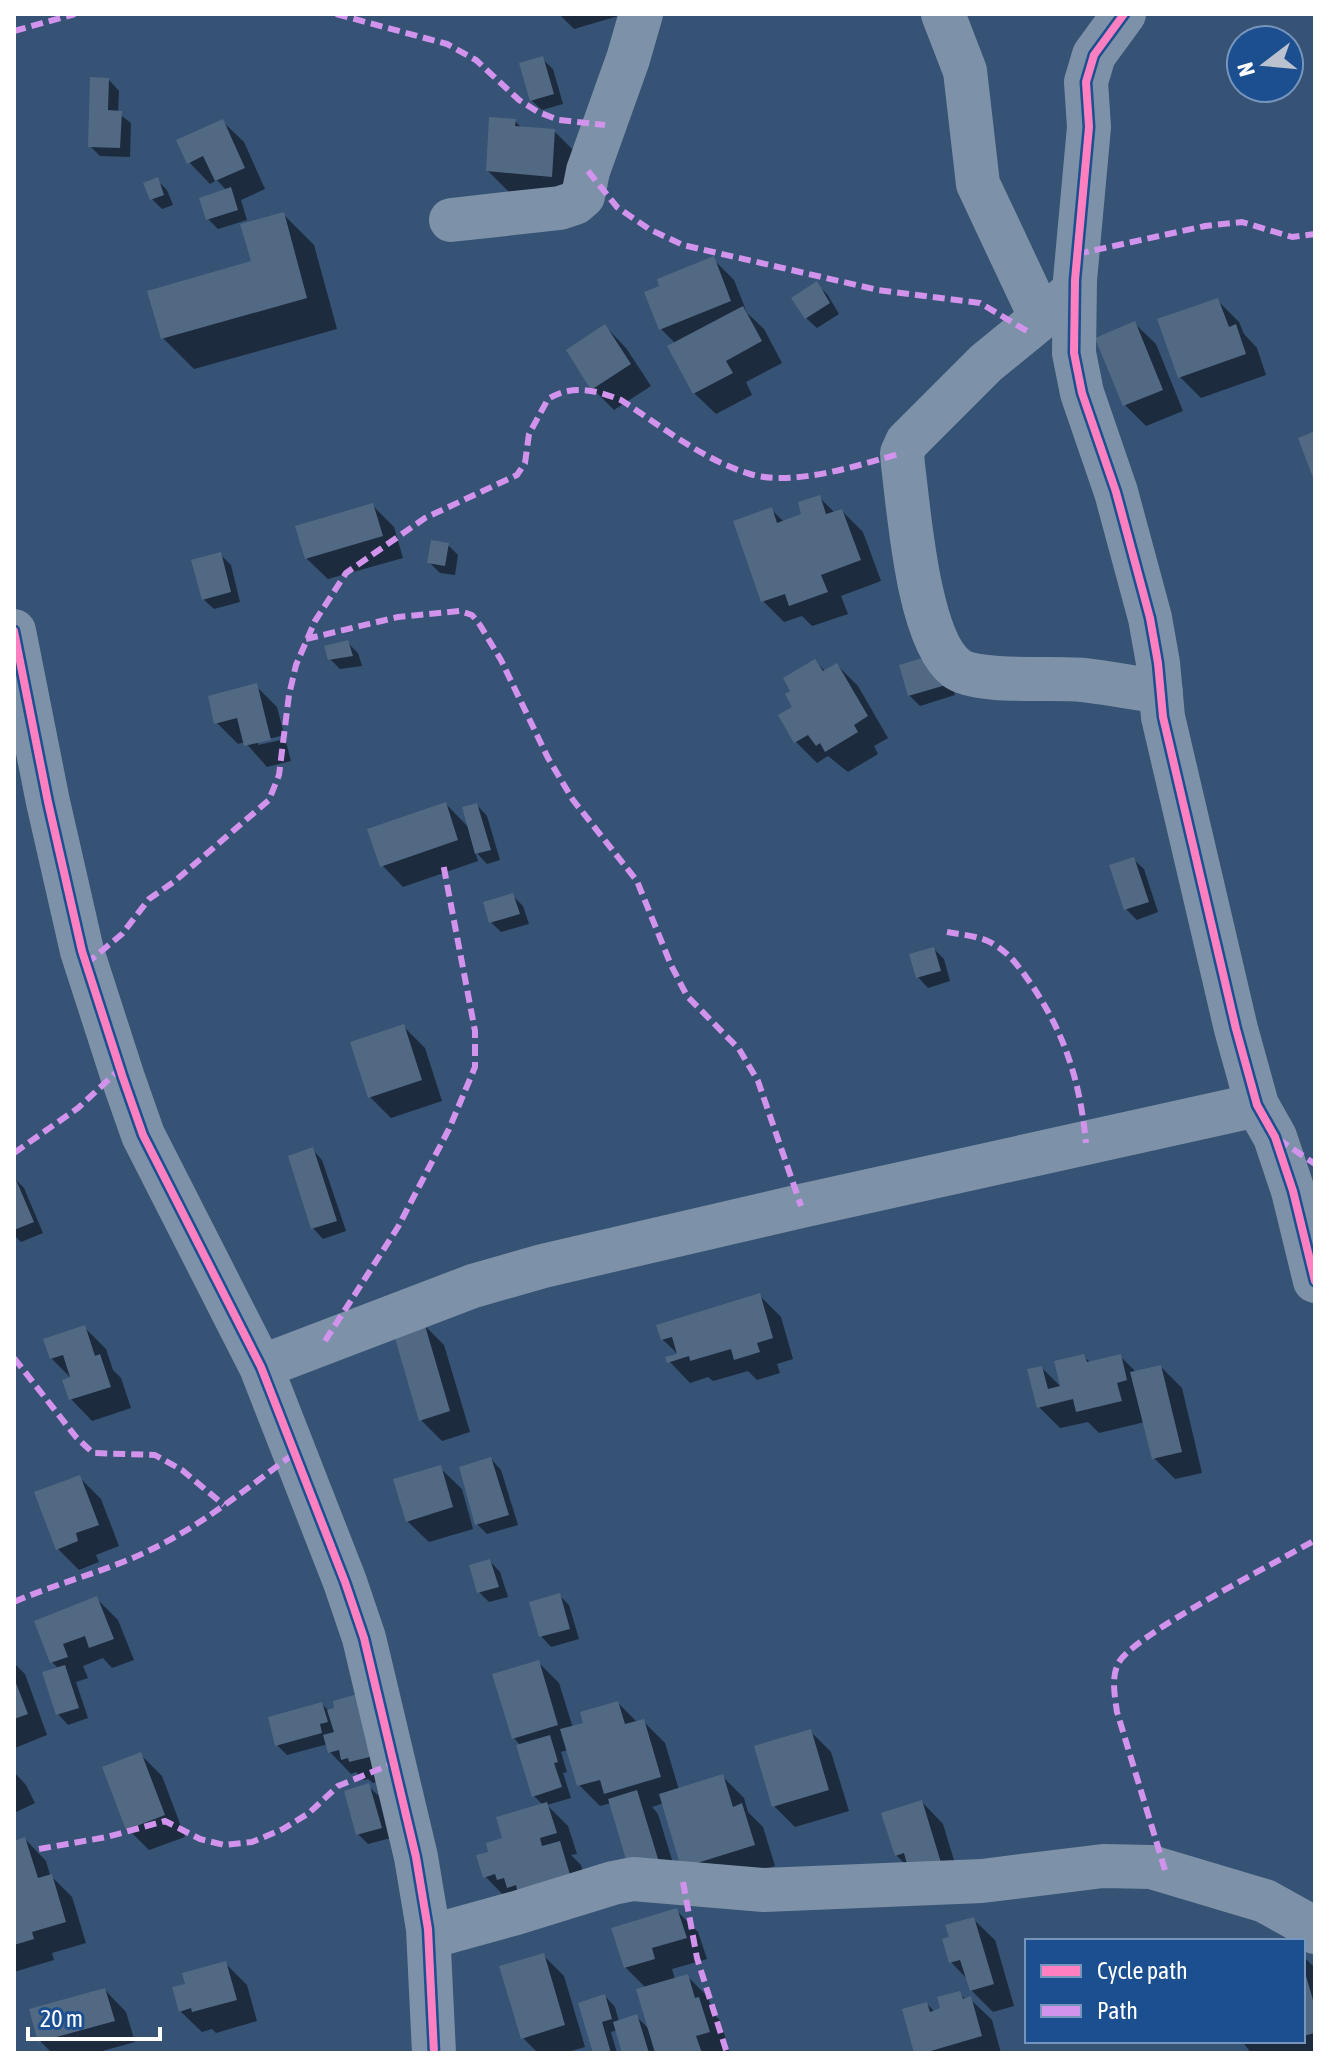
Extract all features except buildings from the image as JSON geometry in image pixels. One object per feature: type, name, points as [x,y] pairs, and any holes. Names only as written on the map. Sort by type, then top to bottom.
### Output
[{"type":"street","points":[[451,220],[560,208],[575,203],[583,196],[588,171],[641,14]]},
{"type":"street","points":[[943,14],[965,71],[978,184],[1041,318]]},
{"type":"street","points":[[1124,14],[1088,68],[1086,96],[1089,127],[1074,291],[1074,353],[1082,393],[1116,492],[1150,618],[1163,717],[1236,1029],[1257,1105],[1275,1137],[1293,1191],[1315,1281]]},
{"type":"street","points":[[1074,291],[986,363],[953,399],[911,437],[902,453],[920,583],[934,633],[947,658],[965,673],[1082,680],[1161,692]]},
{"type":"street","points":[[14,631],[82,951],[123,1078],[143,1135],[261,1367],[364,1638],[416,1857],[429,1937],[434,2053]]},
{"type":"street","points":[[261,1367],[445,1296],[543,1266],[1257,1105]]},
{"type":"street","points":[[429,1937],[633,1879],[764,1890],[982,1881],[1103,1866],[1151,1867],[1229,1889],[1284,1910],[1315,1932]]},
{"type":"marked path","points":[[14,31],[75,14]]},
{"type":"marked path","points":[[336,14],[447,44],[476,60],[519,100],[538,112],[559,120],[605,125]]},
{"type":"marked path","points":[[588,171],[617,207],[649,229],[683,245],[878,290],[980,303],[1027,331]]},
{"type":"marked path","points":[[1077,254],[1205,226],[1242,222],[1292,237],[1315,234]]},
{"type":"marked path","points":[[86,964],[122,934],[149,899],[175,881],[269,800],[279,775],[296,665],[315,621],[346,573],[425,518],[517,475],[525,463],[529,434],[548,399],[575,390],[612,396],[716,460],[750,474],[767,477],[826,473],[902,453]]},
{"type":"marked path","points":[[306,639],[398,617],[460,611],[472,615],[501,660],[548,758],[573,800],[637,881],[687,996],[739,1049],[758,1081],[801,1206]]},
{"type":"marked path","points":[[325,1341],[398,1227],[449,1129],[475,1067],[475,1031],[443,863]]},
{"type":"marked path","points":[[947,932],[995,945],[1018,966],[1042,1000],[1069,1058],[1080,1099],[1086,1143]]},
{"type":"marked path","points":[[14,1153],[78,1108],[120,1069]]},
{"type":"marked path","points":[[1278,1139],[1315,1164]]},
{"type":"marked path","points":[[14,1358],[76,1437],[93,1453],[155,1455],[182,1470],[224,1505]]},
{"type":"marked path","points":[[14,1602],[114,1566],[166,1542],[223,1506],[295,1453]]},
{"type":"marked path","points":[[1165,1870],[1117,1712],[1114,1681],[1118,1664],[1128,1651],[1176,1618],[1315,1540]]},
{"type":"marked path","points":[[39,1849],[107,1837],[165,1821],[200,1839],[224,1845],[252,1842],[283,1829],[309,1813],[338,1786],[394,1763]]},
{"type":"marked path","points":[[683,1882],[697,1958],[727,2053]]},
{"type":"cycle path","points":[[1124,14],[1094,55],[1086,82],[1089,127],[1075,280],[1074,353],[1082,393],[1116,492],[1150,618],[1163,717],[1236,1029],[1257,1105],[1275,1137],[1293,1191],[1315,1281]]},
{"type":"cycle path","points":[[14,631],[82,951],[123,1078],[143,1135],[261,1367],[364,1638],[416,1857],[428,1929],[434,2053]]}]
